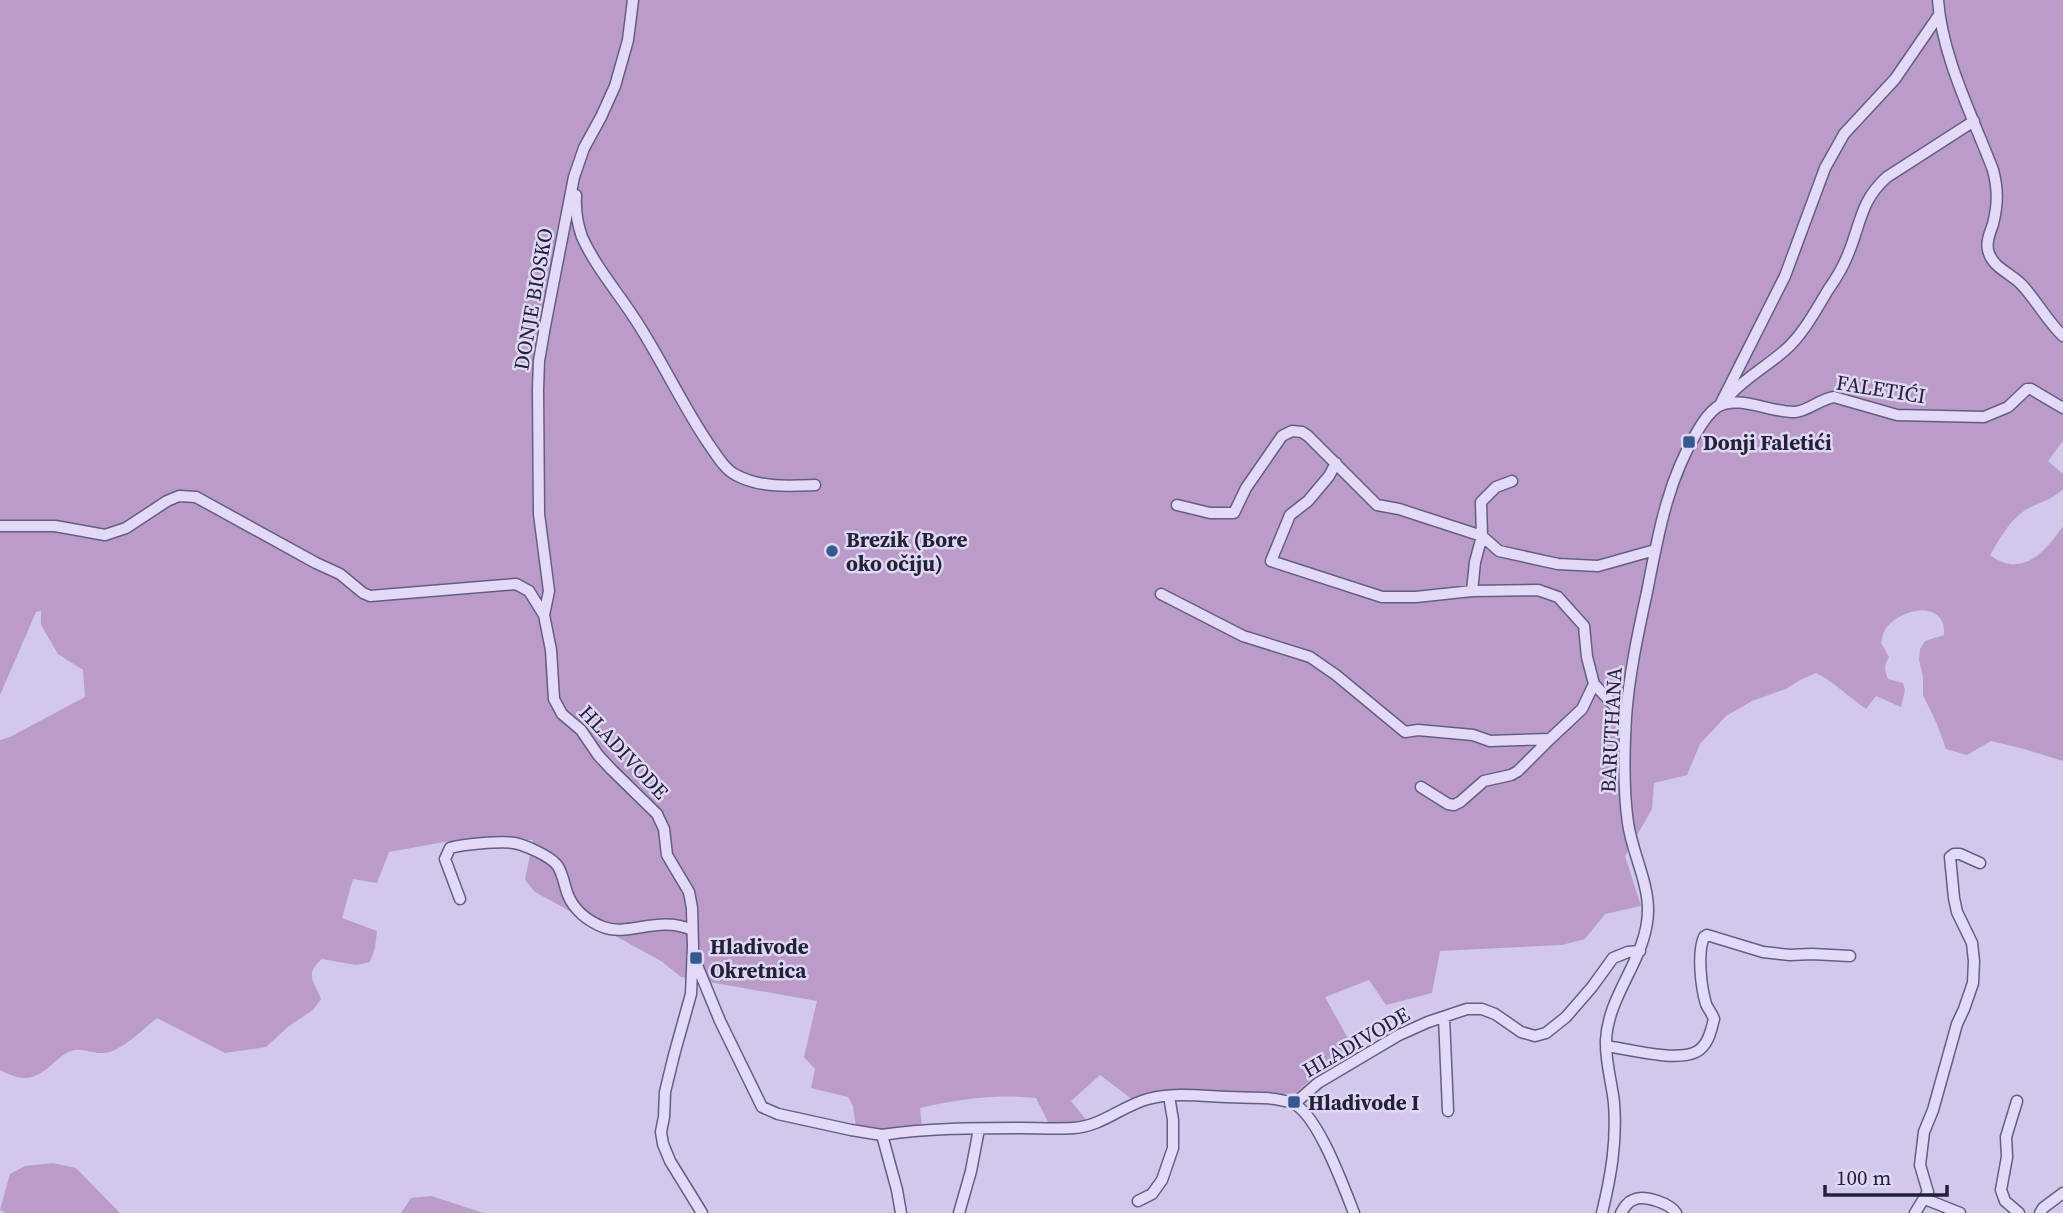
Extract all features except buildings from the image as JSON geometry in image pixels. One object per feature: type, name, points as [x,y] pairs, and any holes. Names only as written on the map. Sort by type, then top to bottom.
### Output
[{"type":"street","name":"DONJE BIOSKO","points":[[544,615],[550,591],[539,514],[539,361],[575,177],[584,148],[615,86],[628,40],[633,0]]},
{"type":"street","points":[[1938,0],[1939,15],[1953,66],[1997,186],[1998,199],[1987,240],[1988,251],[1994,262],[2021,284],[2053,327],[2063,336]]},
{"type":"street","points":[[1720,405],[1785,276],[1825,168],[1844,134],[1895,79],[1939,15]]},
{"type":"street","points":[[1720,405],[1739,384],[1785,351],[1796,338],[1830,288],[1848,255],[1867,200],[1876,187],[1887,177],[1974,121]]},
{"type":"street","points":[[575,177],[577,221],[589,250],[640,326],[681,401],[719,459],[735,475],[760,483],[779,486],[815,485]]},
{"type":"street","name":"FALETIĆI","points":[[1720,405],[1729,402],[1743,403],[1798,412],[1834,397],[1897,415],[1984,417],[2008,407],[2027,389],[2032,389],[2063,408]]},
{"type":"street","name":"BARUTHANA","points":[[1602,1213],[1612,1174],[1616,1141],[1606,1046],[1610,1018],[1640,951],[1647,925],[1647,895],[1628,823],[1626,788],[1626,718],[1636,640],[1663,511],[1680,461],[1701,426],[1720,405]]},
{"type":"street","points":[[1177,505],[1210,513],[1234,513],[1247,488],[1286,432],[1292,431],[1308,436],[1377,505],[1399,509],[1482,536],[1499,551],[1558,564],[1598,566],[1655,550]]},
{"type":"street","points":[[1336,463],[1308,501],[1290,516],[1271,561],[1382,597],[1538,590],[1558,597],[1584,626],[1587,657],[1594,684],[1626,718]]},
{"type":"street","points":[[1472,591],[1475,562],[1482,536],[1481,502],[1496,488],[1512,481]]},
{"type":"street","points":[[0,526],[55,526],[105,535],[127,528],[167,501],[179,496],[195,497],[340,574],[370,596],[516,584],[529,591],[544,615]]},
{"type":"street","points":[[1161,594],[1243,636],[1310,657],[1405,732],[1418,730],[1473,735],[1490,741],[1550,739]]},
{"type":"street","name":"HLADIVODE","points":[[544,615],[557,707],[581,730],[598,755],[662,821],[667,855],[689,892],[693,958],[762,1107],[778,1114],[882,1135],[979,1129],[1076,1128],[1095,1124],[1135,1104],[1169,1096],[1275,1100],[1294,1104],[1310,1119],[1331,1156],[1354,1213]]},
{"type":"street","points":[[1421,787],[1454,805],[1484,781],[1518,771],[1581,709],[1594,684]]},
{"type":"street","points":[[460,899],[445,859],[450,848],[515,843],[542,854],[555,863],[574,906],[599,926],[617,929],[667,923],[692,930]]},
{"type":"street","points":[[1915,1213],[1928,1192],[1920,1166],[1924,1132],[1933,1110],[1957,1024],[1973,983],[1975,961],[1972,943],[1957,912],[1951,857],[1960,854],[1980,863]]},
{"type":"street","points":[[1606,1046],[1676,1056],[1698,1052],[1707,1041],[1714,1019],[1707,1007],[1700,954],[1704,937],[1707,935],[1763,952],[1790,956],[1850,956]]},
{"type":"street","points":[[1448,1111],[1442,1018],[1467,1009],[1482,1009],[1495,1014],[1521,1032],[1535,1036],[1546,1032],[1566,1017],[1613,958],[1628,951],[1640,951]]},
{"type":"street","points":[[693,958],[691,994],[665,1092],[661,1132],[670,1161],[702,1213]]},
{"type":"street","name":"HLADIVODE","points":[[1294,1104],[1337,1070],[1399,1035],[1442,1018]]},
{"type":"street","points":[[1138,1201],[1152,1194],[1162,1180],[1173,1148],[1173,1120],[1169,1096]]},
{"type":"street","points":[[2017,1101],[2006,1137],[2007,1157],[2001,1190],[2005,1201],[2019,1213]]},
{"type":"street","points":[[959,1213],[979,1129]]},
{"type":"street","points":[[882,1135],[901,1213]]},
{"type":"street","points":[[2040,1213],[2063,1193]]},
{"type":"street","points":[[1621,1213],[1631,1200],[1644,1198],[1671,1206],[1676,1213]]},
{"type":"street","points":[[1925,1199],[1960,1213]]},
{"type":"shaded area","points":[[0,0],[2063,0],[2063,441],[2048,461],[2063,474],[2063,489],[2019,515],[1990,555],[2002,562],[2022,563],[2040,553],[2063,526],[2063,761],[1991,741],[1967,755],[1946,749],[1923,695],[1919,660],[1920,649],[1925,641],[1944,635],[1943,623],[1937,615],[1929,611],[1898,617],[1884,632],[1881,643],[1889,657],[1885,668],[1888,679],[1903,683],[1905,690],[1901,707],[1876,696],[1866,709],[1816,673],[1786,689],[1752,701],[1726,716],[1700,744],[1687,775],[1654,783],[1652,809],[1625,856],[1641,906],[1605,914],[1585,939],[1562,945],[1440,951],[1432,993],[1386,1005],[1369,980],[1325,997],[1355,1051],[1314,1076],[1296,1093],[1273,1095],[1165,1090],[1133,1100],[1100,1075],[1071,1101],[1087,1121],[1048,1122],[1036,1098],[992,1097],[920,1108],[922,1127],[880,1130],[856,1127],[853,1106],[848,1097],[811,1088],[815,1069],[804,1057],[817,1001],[681,977],[661,961],[535,892],[525,880],[533,840],[450,841],[389,852],[377,883],[353,879],[342,918],[377,931],[370,962],[356,965],[322,959],[312,974],[321,999],[313,1010],[289,1026],[266,1047],[225,1053],[157,1018],[131,1040],[110,1052],[75,1050],[65,1053],[37,1075],[17,1077],[0,1070],[0,740],[85,697],[83,670],[58,654],[41,625],[41,611],[36,612],[0,695]]},
{"type":"shaded area","points":[[53,1163],[76,1168],[120,1213],[6,1213],[0,1210],[10,1174],[25,1166]]},
{"type":"shaded area","points":[[431,1196],[484,1213],[401,1213],[411,1198]]},
{"type":"place","name":"Donji Faletići","points":[[1689,442]]},
{"type":"place","name":"Brezik (Bore oko očiju)","points":[[832,551]]},
{"type":"place","name":"Hladivode Okretnica","points":[[696,958]]},
{"type":"place","name":"Hladivode I","points":[[1294,1102]]}]
